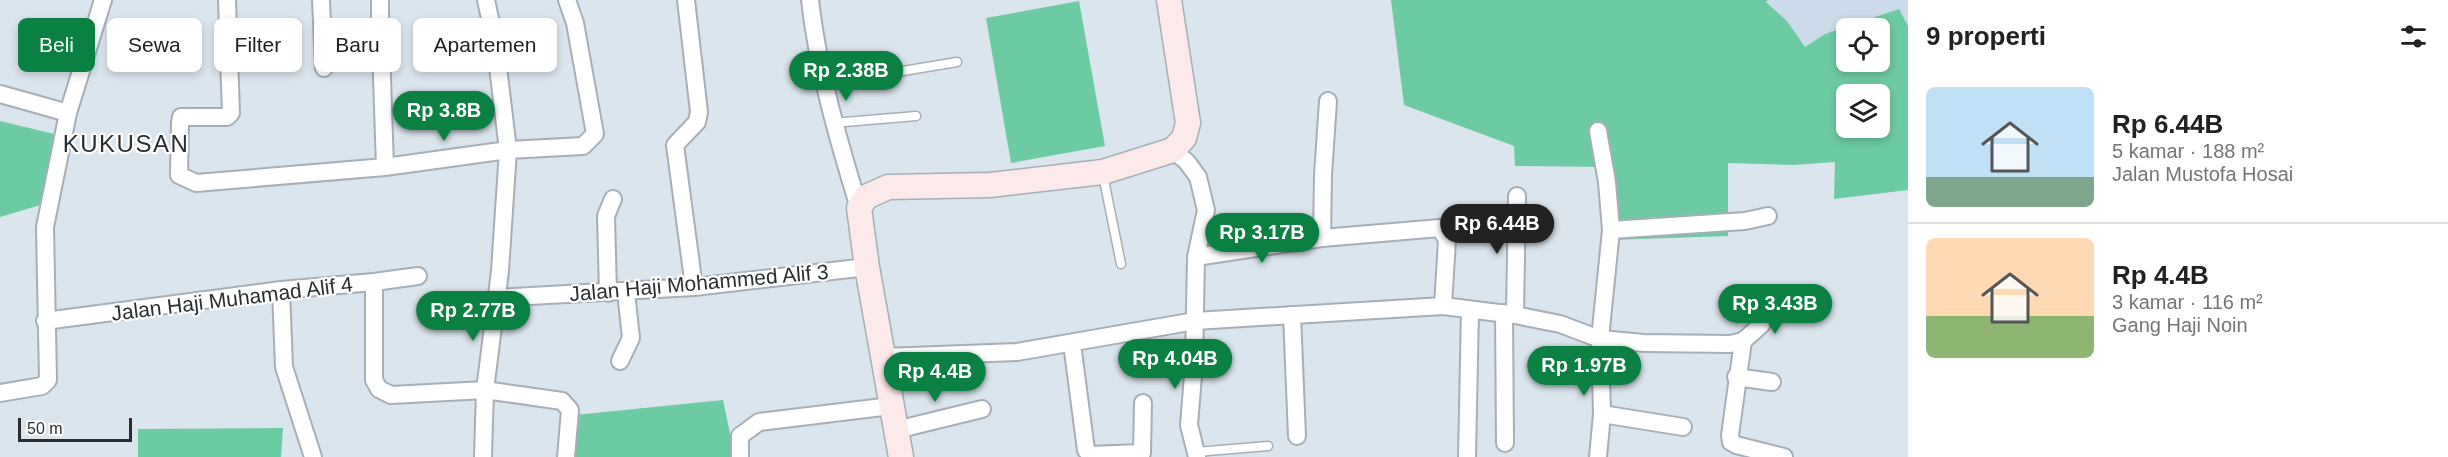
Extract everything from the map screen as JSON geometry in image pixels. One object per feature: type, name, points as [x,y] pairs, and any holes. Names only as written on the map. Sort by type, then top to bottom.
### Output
[{"type":"street","points":[[0,393],[42,386],[48,380],[45,321],[45,227],[68,113],[103,0]]},
{"type":"street","points":[[226,0],[231,112],[227,117],[181,117],[179,175],[196,183],[385,167],[508,150],[583,146],[595,134],[575,23],[567,0]]},
{"type":"street","points":[[321,0],[322,18]]},
{"type":"street","points":[[380,0],[380,18]]},
{"type":"street","points":[[483,457],[485,390],[496,298],[508,150],[496,52],[486,0]]},
{"type":"street","points":[[686,0],[699,112],[697,122],[675,145],[694,287]]},
{"type":"street","points":[[810,0],[815,42],[833,123],[859,208],[867,267],[901,457]]},
{"type":"street","points":[[859,208],[866,197],[888,187],[990,185],[1103,172],[1173,150],[1185,138],[1188,123],[1169,0]]},
{"type":"street","points":[[382,72],[385,167]]},
{"type":"street","points":[[0,94],[68,113]]},
{"type":"street","points":[[1322,238],[1328,101]]},
{"type":"street","points":[[1598,130],[1608,182],[1611,230],[1600,339],[1602,414],[1598,457]]},
{"type":"street","points":[[1173,150],[1187,162],[1198,177],[1206,210],[1196,257],[1190,425],[1196,454]]},
{"type":"street","points":[[1504,443],[1517,196]]},
{"type":"street","points":[[608,293],[606,216],[613,199]]},
{"type":"street","points":[[1611,230],[1745,221],[1768,216]]},
{"type":"street","points":[[1196,257],[1322,238],[1440,228],[1447,240],[1443,306]]},
{"type":"street","name":"Jalan Haji Mohammed Alif 3","points":[[496,298],[694,287],[867,267]]},
{"type":"street","name":"Jalan Haji Muhamad Alif 4","points":[[45,321],[281,290],[418,276]]},
{"type":"street","points":[[374,282],[374,380],[379,389],[391,395],[485,390],[567,403],[570,410],[566,457]]},
{"type":"street","points":[[281,290],[284,367],[313,457]]},
{"type":"street","points":[[620,361],[631,338],[626,292]]},
{"type":"street","points":[[884,357],[1017,352],[1195,321],[1443,306],[1509,314],[1560,324],[1600,339],[1644,343],[1730,344],[1743,341],[1761,325],[1772,301]]},
{"type":"street","points":[[1467,457],[1470,309]]},
{"type":"street","points":[[1292,315],[1298,436]]},
{"type":"street","points":[[1743,341],[1736,377],[1731,442],[1784,457]]},
{"type":"street","points":[[1072,344],[1086,450],[1090,455],[1142,453],[1143,403]]},
{"type":"street","points":[[1736,377],[1772,382]]},
{"type":"street","points":[[740,457],[740,436],[759,422],[891,406]]},
{"type":"street","points":[[896,430],[982,409]]},
{"type":"street","points":[[1602,414],[1683,427]]},
{"type":"lane","points":[[825,84],[957,62]]},
{"type":"lane","points":[[833,123],[916,116]]},
{"type":"lane","points":[[1103,172],[1121,264]]},
{"type":"lane","points":[[1196,454],[1268,446]]},
{"type":"shaded area","points":[[1768,0],[1908,0],[1908,26],[1899,10],[1874,18],[1836,18],[1836,30],[1825,34],[1805,47],[1787,21],[1765,2]]},
{"type":"green space","points":[[1391,0],[1768,0],[1766,2],[1787,21],[1805,47],[1825,34],[1836,30],[1836,72],[1890,72],[1890,18],[1872,18],[1899,9],[1908,26],[1908,190],[1834,199],[1835,162],[1794,165],[1728,163],[1728,236],[1611,240],[1604,167],[1515,166],[1514,146],[1404,105]]},
{"type":"green space","points":[[1079,1],[1105,146],[1011,163],[986,18]]},
{"type":"green space","points":[[0,121],[71,138],[44,204],[0,217]]},
{"type":"green space","points":[[723,400],[735,457],[571,457],[575,415]]},
{"type":"green space","points":[[283,428],[281,457],[138,457],[138,429]]},
{"type":"district","name":"KUKUSAN","points":[[126,144]]}]
